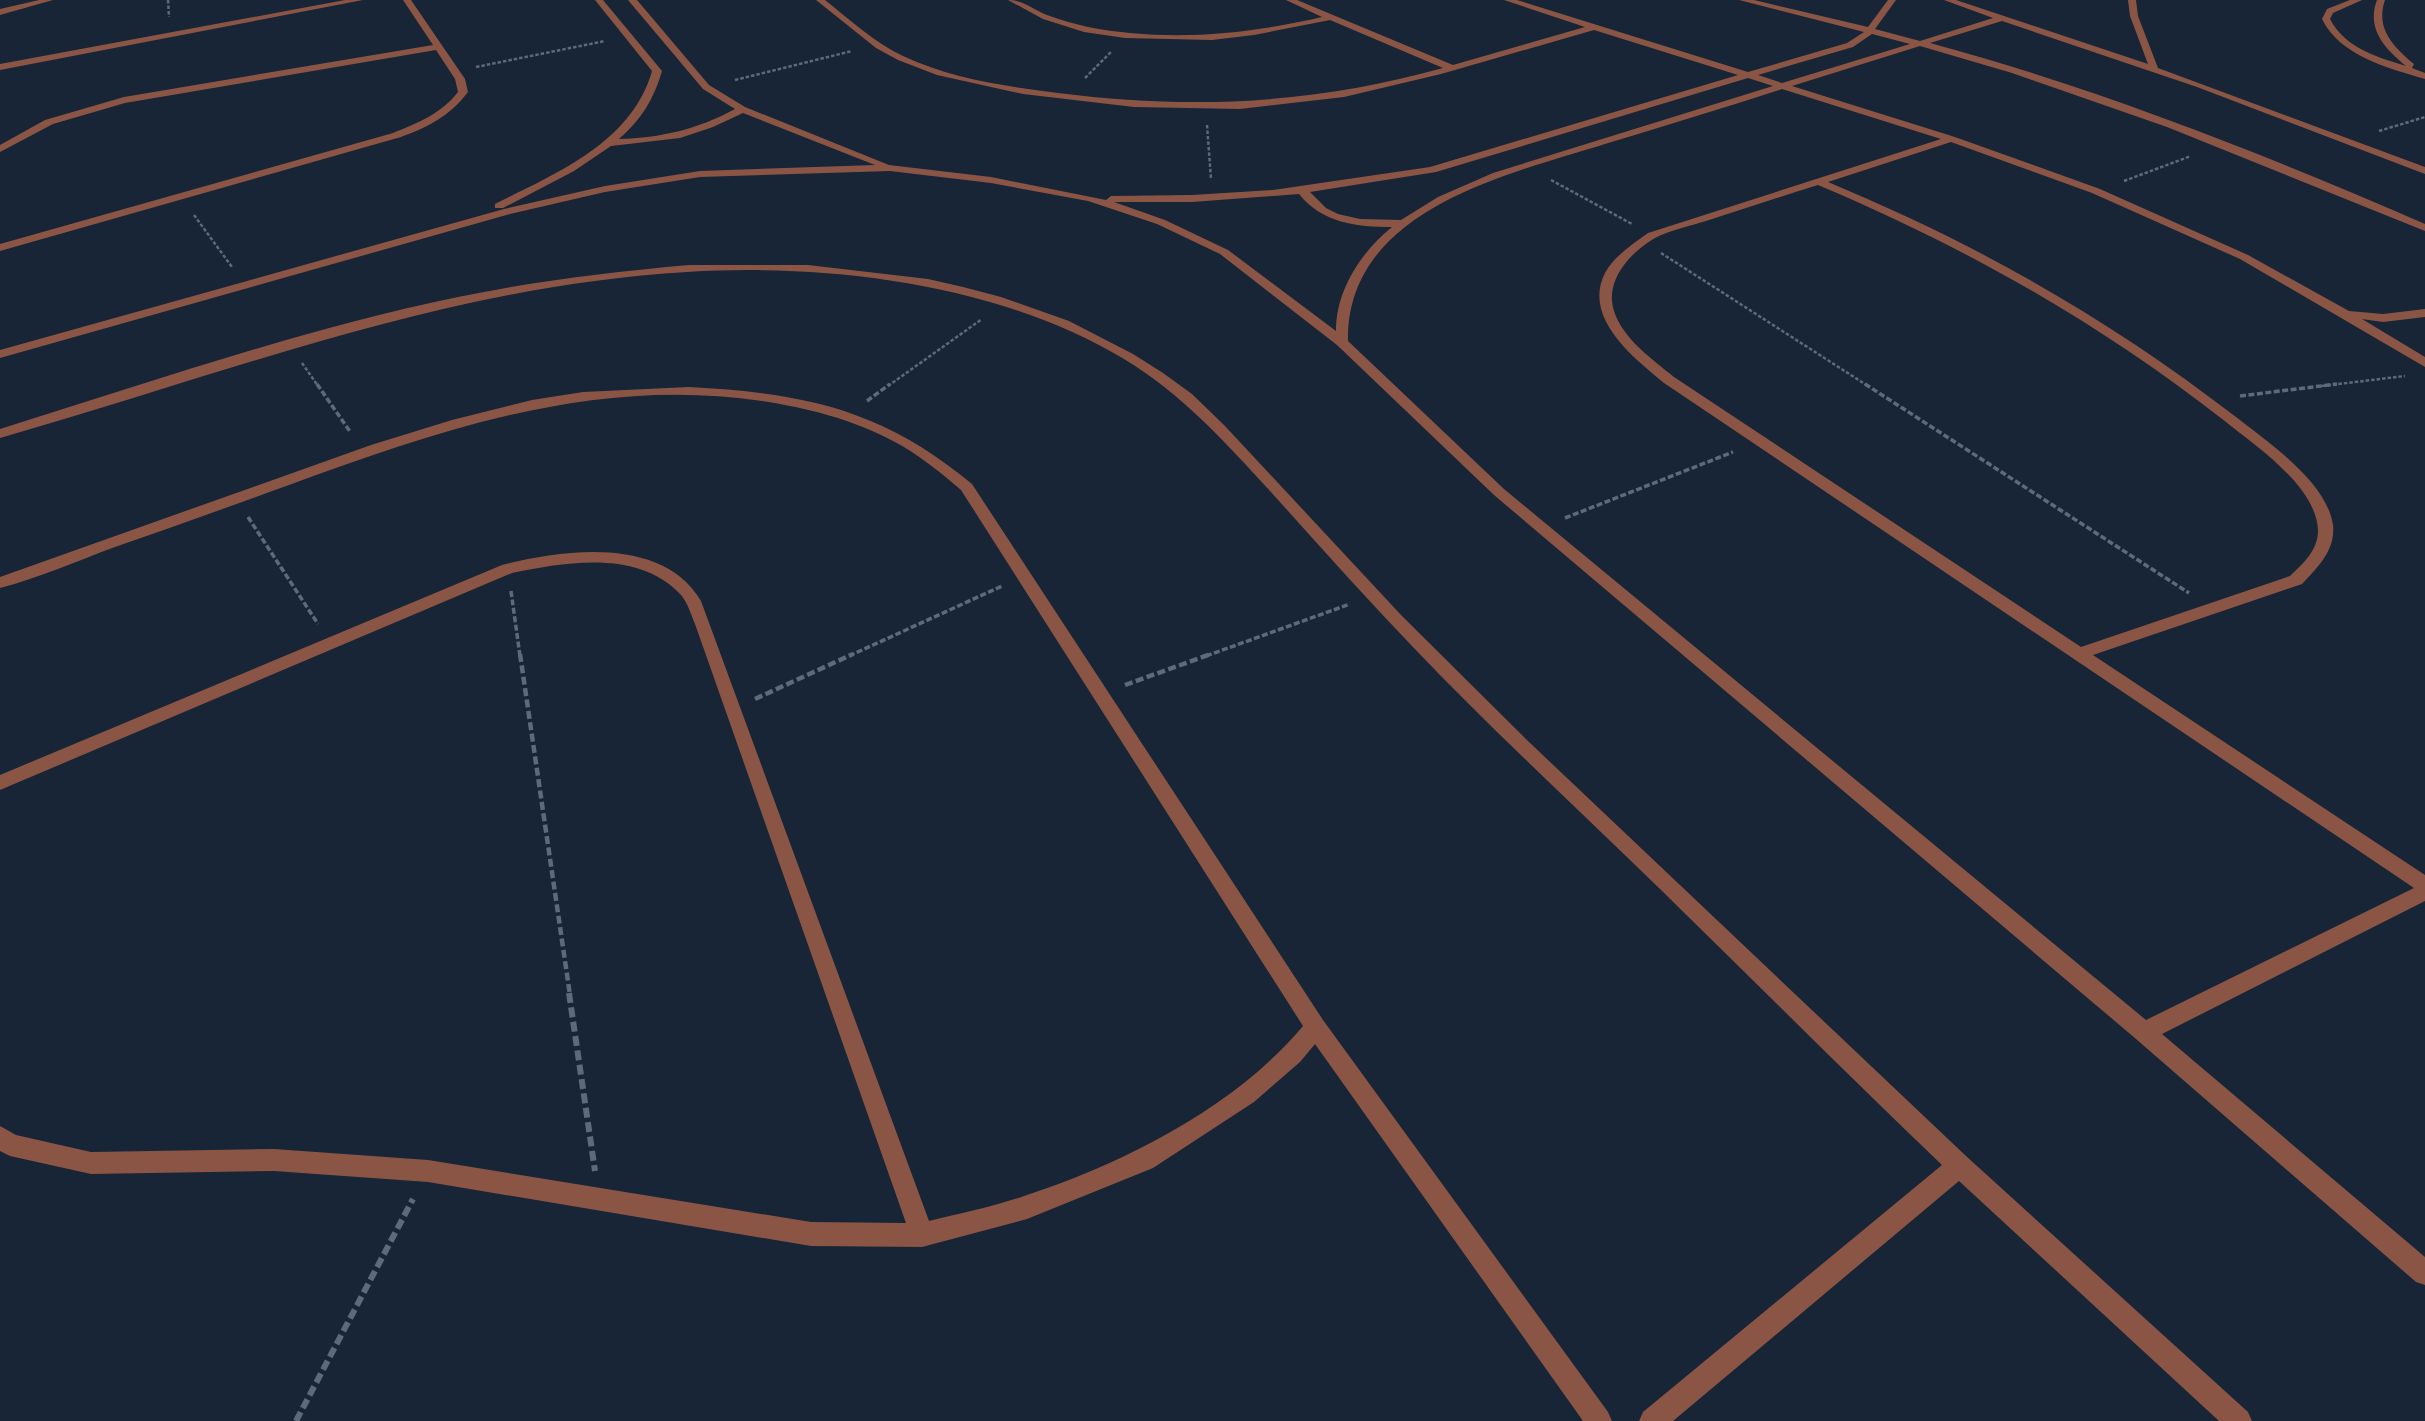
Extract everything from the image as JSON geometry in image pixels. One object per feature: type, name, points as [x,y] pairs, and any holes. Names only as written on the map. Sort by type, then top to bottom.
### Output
[{"type":"street","points":[[0,12],[49,0]]},
{"type":"street","points":[[0,67],[359,0]]},
{"type":"street","points":[[0,248],[397,135],[430,122],[453,106],[463,92],[455,71],[407,0]]},
{"type":"street","points":[[410,239],[492,209],[558,177],[639,115],[655,89],[657,71],[599,0]]},
{"type":"street","points":[[632,0],[706,87],[742,109],[890,168]]},
{"type":"street","points":[[820,0],[877,45],[925,68],[970,82],[1146,106],[1206,107],[1275,103],[1341,95],[1400,83],[1595,27]]},
{"type":"street","points":[[1012,0],[1061,22],[1129,34],[1209,37],[1297,27],[1331,17]]},
{"type":"street","points":[[1290,0],[1450,67]]},
{"type":"street","points":[[1508,0],[1951,139],[2096,191],[2232,251],[2342,312],[2425,363]]},
{"type":"street","points":[[1743,0],[1933,39],[2143,103],[2258,146]]},
{"type":"street","points":[[1774,0],[1872,27],[2145,113],[2284,167],[2425,228]]},
{"type":"street","points":[[1090,198],[1212,198],[1303,191],[1432,170],[1850,45],[1872,27],[1892,0]]},
{"type":"street","points":[[1948,0],[2154,69],[2425,171]]},
{"type":"street","points":[[2132,0],[2134,16],[2154,69]]},
{"type":"street","points":[[2358,0],[2330,11],[2326,19],[2328,29],[2339,40],[2358,51],[2423,75]]},
{"type":"street","points":[[2381,0],[2376,17],[2381,34],[2395,53],[2423,75]]},
{"type":"street","points":[[1342,342],[1344,307],[1355,276],[1374,247],[1401,223],[1434,201],[1472,184],[1525,166],[2001,18]]},
{"type":"street","points":[[0,149],[49,122],[124,100],[438,47]]},
{"type":"street","points":[[605,143],[683,135],[716,123],[742,109]]},
{"type":"street","points":[[1951,139],[1647,238],[1613,268],[1605,293],[1611,322],[1632,351],[1670,380],[2425,885]]},
{"type":"street","points":[[0,354],[533,205],[605,189],[701,174],[890,168],[990,180],[1090,198],[1161,222],[1224,252],[1342,342],[1499,492],[2144,1032],[2425,1273]]},
{"type":"street","points":[[1819,182],[1928,228],[2015,272],[2080,310],[2208,400],[2273,453],[2308,488],[2325,523],[2321,555],[2295,580],[2078,654]]},
{"type":"street","points":[[1303,191],[1309,201],[1336,216],[1357,222],[1401,223]]},
{"type":"street","points":[[0,434],[289,345],[434,304],[524,285],[612,273],[698,266],[780,266],[859,272],[934,284],[1006,303],[1073,328],[1134,360],[1189,399],[1447,672],[1959,1166],[2239,1421]]},
{"type":"street","points":[[2342,312],[2383,318],[2425,313]]},
{"type":"street","points":[[0,583],[365,452],[486,414],[560,400],[632,393],[700,392],[752,396],[800,404],[846,416],[899,439],[931,457],[967,487],[1315,1027],[1599,1421]]},
{"type":"street","points":[[0,783],[508,569],[552,559],[595,557],[633,562],[665,573],[688,592],[703,624],[922,1235]]},
{"type":"street","points":[[2144,1032],[2425,892]]},
{"type":"street","points":[[0,1137],[10,1145],[91,1163],[274,1160],[428,1171],[811,1234],[922,1235],[1027,1208],[1144,1160],[1246,1096],[1292,1055],[1315,1027]]},
{"type":"street","points":[[1652,1421],[1959,1166]]},
{"type":"path","points":[[1065,97],[1129,34]]},
{"type":"path","points":[[455,71],[629,36]]},
{"type":"path","points":[[706,87],[877,45]]},
{"type":"path","points":[[1206,107],[1212,198]]},
{"type":"path","points":[[2347,141],[2425,117]]},
{"type":"path","points":[[2096,191],[2225,144]]},
{"type":"path","points":[[1525,166],[1647,238],[2213,608]]},
{"type":"path","points":[[181,197],[245,285]]},
{"type":"path","points":[[846,416],[1006,303]]},
{"type":"path","points":[[289,345],[365,452]]},
{"type":"path","points":[[2208,400],[2412,375]]},
{"type":"path","points":[[1541,527],[1760,441]]},
{"type":"path","points":[[236,498],[330,644]]},
{"type":"path","points":[[508,569],[599,1199]]},
{"type":"path","points":[[733,709],[1025,576]]},
{"type":"path","points":[[1101,694],[1374,595]]},
{"type":"path","points":[[296,1421],[428,1171]]}]
